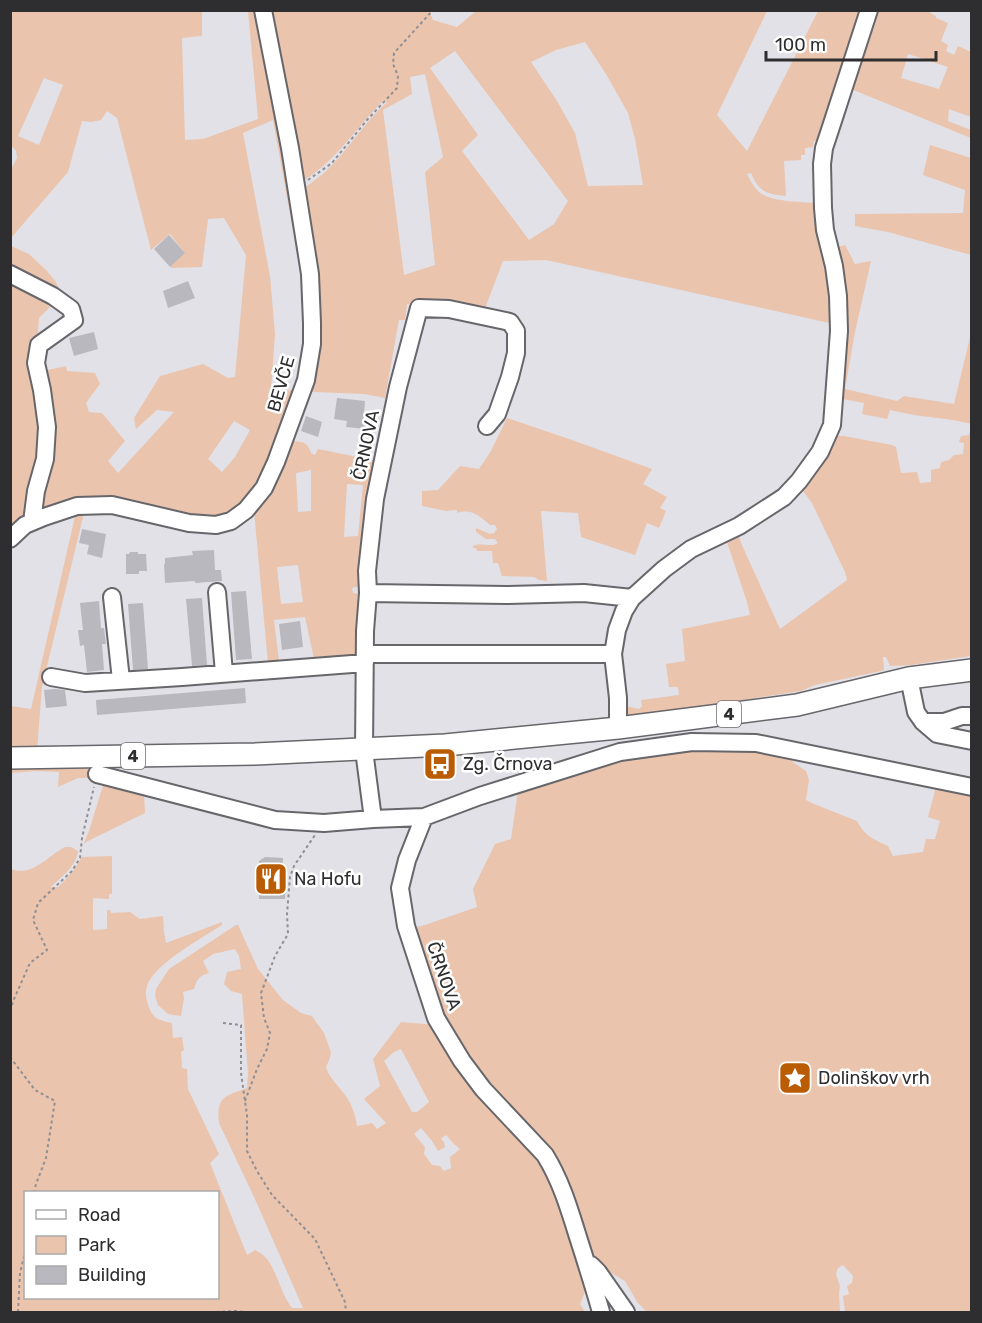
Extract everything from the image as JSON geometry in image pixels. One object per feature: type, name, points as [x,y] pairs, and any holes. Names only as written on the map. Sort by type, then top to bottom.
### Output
[{"type":"main road","name":"4","points":[[10,758],[255,754],[445,745],[618,728],[797,705],[909,678],[972,670]]},
{"type":"street","name":"BEVČE","points":[[10,538],[25,525],[77,506],[112,505],[189,523],[216,525],[231,521],[246,510],[264,488],[306,380],[312,344],[310,274],[263,10]]},
{"type":"street","points":[[618,728],[618,698],[613,654],[617,630],[632,598],[664,569],[691,549],[739,526],[784,497],[820,453],[832,425],[839,331],[838,296],[834,266],[825,230],[822,164],[829,133],[869,10]]},
{"type":"street","points":[[10,274],[62,302],[71,309],[74,320],[39,345],[36,363],[47,427],[45,459],[36,492],[32,522]]},
{"type":"street","name":"ČRNOVA","points":[[373,819],[364,750],[367,571],[375,499],[398,387],[419,308],[449,309],[510,322],[516,331],[516,353],[510,377],[497,414],[487,426]]},
{"type":"street","points":[[217,592],[224,673]]},
{"type":"street","points":[[368,593],[506,595],[584,593],[632,598]]},
{"type":"street","points":[[112,597],[121,680]]},
{"type":"street","points":[[51,676],[85,683],[224,673],[365,658],[613,654]]},
{"type":"street","points":[[909,678],[916,712],[923,722],[937,734],[972,741]]},
{"type":"street","points":[[923,722],[944,723],[962,716],[972,716]]},
{"type":"street","points":[[97,774],[276,820],[324,823],[424,818],[480,796],[620,752],[692,742],[756,744],[972,787]]},
{"type":"street","name":"ČRNOVA","points":[[424,818],[407,860],[400,888],[406,926],[436,1018],[462,1061],[483,1089],[545,1155],[560,1183],[601,1312]]},
{"type":"street","points":[[585,1259],[598,1272],[626,1312]]},
{"type":"path","points":[[296,189],[332,163],[397,88],[398,76],[393,64],[394,53],[433,10]]},
{"type":"path","points":[[10,1011],[30,963],[46,950],[33,920],[38,903],[72,871],[80,858],[82,838],[97,774]]},
{"type":"path","points":[[245,1101],[267,1049],[270,1033],[264,1018],[261,993],[275,956],[288,934],[290,877],[294,866],[324,823]]},
{"type":"path","points":[[223,1023],[241,1025],[240,1074],[247,1115],[247,1150],[272,1196],[315,1239],[345,1302],[346,1312]]},
{"type":"path","points":[[10,1057],[35,1090],[55,1101],[46,1158],[34,1191]]},
{"type":"path","points":[[18,1312],[20,1274],[24,1257]]},
{"type":"path","points":[[216,1312],[244,1312]]},
{"type":"green space","points":[[11,11],[202,11],[202,36],[182,38],[185,140],[203,139],[258,119],[248,11],[259,11],[287,153],[306,274],[308,324],[306,358],[299,390],[289,406],[290,415],[285,430],[255,493],[232,512],[218,517],[202,518],[106,500],[42,512],[37,508],[46,467],[49,439],[47,408],[41,376],[43,371],[66,366],[67,371],[95,373],[100,384],[86,403],[89,412],[102,413],[125,441],[108,461],[118,473],[174,412],[157,410],[136,429],[134,418],[160,376],[203,364],[228,378],[235,377],[246,255],[224,218],[208,219],[202,267],[171,268],[184,252],[170,234],[151,250],[117,118],[107,111],[101,120],[82,121],[68,172],[11,238],[11,169],[17,158],[16,151],[10,144]],"holes":[[[44,78],[63,85],[39,145],[18,136]],[[273,120],[301,274],[306,322],[302,364],[296,390],[271,391],[275,334],[270,276],[243,133]],[[234,421],[250,430],[235,457],[222,472],[208,459]]]},
{"type":"green space","points":[[267,11],[429,11],[433,20],[457,27],[476,11],[767,11],[717,115],[747,151],[818,11],[866,11],[823,141],[814,141],[813,147],[805,148],[805,155],[801,155],[801,160],[784,161],[786,196],[764,191],[751,173],[747,174],[763,195],[786,201],[816,203],[838,325],[546,260],[503,261],[483,314],[407,304],[405,320],[399,320],[385,398],[364,394],[310,391],[303,189],[338,159],[387,102],[384,100],[325,164],[302,181]],"holes":[[[585,42],[628,113],[643,185],[588,186],[575,133],[531,62],[556,50]],[[455,51],[568,201],[554,224],[529,240],[462,151],[478,135],[430,68]],[[425,74],[443,157],[425,172],[435,265],[404,275],[383,110],[412,94],[410,77]]]},
{"type":"green space","points":[[873,11],[927,11],[948,23],[941,41],[948,45],[946,51],[954,55],[958,46],[971,52],[971,117],[949,109],[948,121],[971,130],[971,138],[846,87]],"holes":[[[908,54],[948,67],[939,89],[901,78]]]},
{"type":"green space","points":[[930,145],[971,158],[971,255],[888,232],[855,226],[855,214],[963,213],[965,190],[923,175]]},
{"type":"green space","points":[[845,245],[855,264],[871,261],[845,389],[897,401],[904,396],[954,404],[971,333],[972,424],[890,410],[887,419],[862,414],[864,403],[837,398],[832,249]]},
{"type":"green space","points":[[11,246],[29,254],[47,271],[56,282],[63,300],[55,302],[39,318],[42,455],[26,512],[21,523],[11,532]]},
{"type":"green space","points":[[507,418],[652,469],[643,484],[667,497],[660,508],[666,511],[659,528],[647,523],[635,555],[581,537],[578,513],[541,511],[547,581],[534,577],[502,576],[498,563],[493,563],[492,551],[477,551],[473,548],[476,545],[498,543],[495,539],[486,539],[476,532],[476,528],[490,534],[494,533],[497,529],[495,525],[490,525],[471,512],[457,513],[457,510],[446,511],[422,506],[422,491],[438,490],[460,466],[479,469],[491,451]]},
{"type":"green space","points":[[971,425],[971,656],[890,666],[886,657],[883,657],[884,670],[815,685],[801,691],[627,718],[623,715],[626,706],[639,709],[642,706],[641,700],[679,695],[678,687],[669,687],[666,664],[685,661],[682,629],[750,615],[725,536],[737,530],[780,629],[847,580],[812,503],[799,486],[833,436],[844,436],[896,447],[901,473],[917,472],[920,483],[931,482],[931,470],[940,468],[941,462],[949,460],[954,455],[963,454],[964,443],[959,442],[961,436],[969,435]]},
{"type":"green space","points":[[289,442],[305,444],[315,455],[318,449],[377,461],[361,586],[352,588],[353,593],[361,594],[357,655],[314,659],[305,617],[274,620],[279,661],[268,663],[254,511]],"holes":[[[311,470],[311,511],[298,512],[296,473]],[[347,484],[363,485],[358,536],[344,537]],[[298,565],[303,602],[281,604],[277,567]]]},
{"type":"green space","points":[[76,512],[84,513],[42,687],[37,750],[11,751],[11,706],[31,709]]},
{"type":"green space","points":[[732,749],[790,760],[806,771],[809,780],[806,800],[857,821],[870,837],[888,846],[893,856],[923,852],[926,839],[935,839],[940,821],[928,817],[936,787],[971,795],[971,1312],[845,1312],[843,1296],[849,1294],[847,1286],[852,1283],[853,1276],[843,1265],[838,1268],[836,1274],[840,1286],[840,1312],[647,1312],[637,1302],[625,1281],[601,1267],[592,1252],[577,1211],[511,1115],[442,1021],[412,928],[477,907],[473,889],[495,844],[511,839],[518,791],[583,768],[660,750]]},
{"type":"green space","points":[[87,765],[95,772],[90,772],[88,778],[78,778],[58,787],[59,772],[11,773],[10,766]]},
{"type":"green space","points":[[104,782],[144,793],[145,813],[84,843],[89,831]]},
{"type":"green space","points":[[65,847],[78,851],[71,867],[51,887],[58,887],[82,857],[112,856],[112,894],[109,894],[109,899],[93,898],[93,930],[107,929],[107,910],[111,913],[130,912],[140,919],[163,916],[166,943],[222,922],[222,925],[180,952],[159,969],[147,986],[146,998],[154,1016],[172,1023],[173,1038],[182,1037],[184,1050],[181,1052],[182,1068],[187,1069],[188,1089],[219,1154],[210,1163],[247,1255],[255,1250],[266,1258],[292,1308],[303,1308],[219,1123],[219,1108],[224,1099],[247,1088],[242,994],[231,991],[224,984],[227,972],[241,969],[239,956],[235,949],[213,954],[203,961],[209,973],[199,978],[194,989],[183,992],[181,1016],[168,1014],[158,1005],[155,996],[156,989],[169,969],[236,925],[258,969],[283,1000],[301,1013],[312,1016],[324,1033],[331,1052],[326,1067],[327,1071],[350,1102],[357,1126],[372,1123],[377,1129],[386,1123],[364,1099],[380,1086],[373,1059],[401,1022],[436,1025],[540,1157],[570,1224],[577,1266],[585,1292],[580,1304],[585,1312],[11,1312],[11,869],[26,870],[39,865]],"holes":[[[401,1049],[429,1102],[417,1112],[412,1112],[384,1061],[394,1052]],[[421,1128],[438,1151],[445,1147],[441,1139],[446,1135],[460,1149],[450,1157],[451,1168],[444,1171],[440,1166],[432,1165],[424,1154],[425,1147],[414,1134]]]},
{"type":"building","points":[[169,235],[185,253],[170,267],[154,249]]},
{"type":"building","points":[[188,281],[195,298],[168,308],[163,291]]},
{"type":"building","points":[[94,332],[98,349],[74,356],[69,338]]},
{"type":"building","points":[[337,398],[365,401],[366,429],[346,427],[347,421],[334,419]]},
{"type":"building","points":[[306,416],[322,422],[318,437],[301,431]]},
{"type":"building","points":[[82,529],[106,534],[102,558],[87,554],[89,545],[79,543]]},
{"type":"building","points":[[214,550],[215,570],[221,570],[222,581],[165,583],[165,558],[193,555],[192,551]]},
{"type":"building","points":[[130,552],[146,554],[147,571],[139,571],[139,574],[126,574],[126,554]]},
{"type":"building","points":[[246,591],[252,659],[236,660],[231,592]]},
{"type":"building","points":[[202,598],[207,665],[192,666],[186,599]]},
{"type":"building","points":[[99,601],[101,628],[104,628],[106,644],[102,644],[104,670],[87,672],[84,645],[80,646],[78,630],[83,630],[80,603]]},
{"type":"building","points":[[143,603],[148,669],[133,670],[128,604]]},
{"type":"building","points":[[300,621],[303,647],[282,650],[279,624]]},
{"type":"building","points":[[245,688],[246,703],[97,715],[96,700]]},
{"type":"building","points":[[44,690],[65,690],[67,706],[46,708]]},
{"type":"building","name":"Na Hofu","points":[[265,857],[283,858],[282,876],[286,881],[285,899],[259,899],[259,861]]},
{"type":"place","name":"Zg. Črnova","points":[[440,764]]},
{"type":"place","name":"Na Hofu","points":[[271,879]]},
{"type":"place","name":"Dolinškov vrh","points":[[795,1078]]}]
